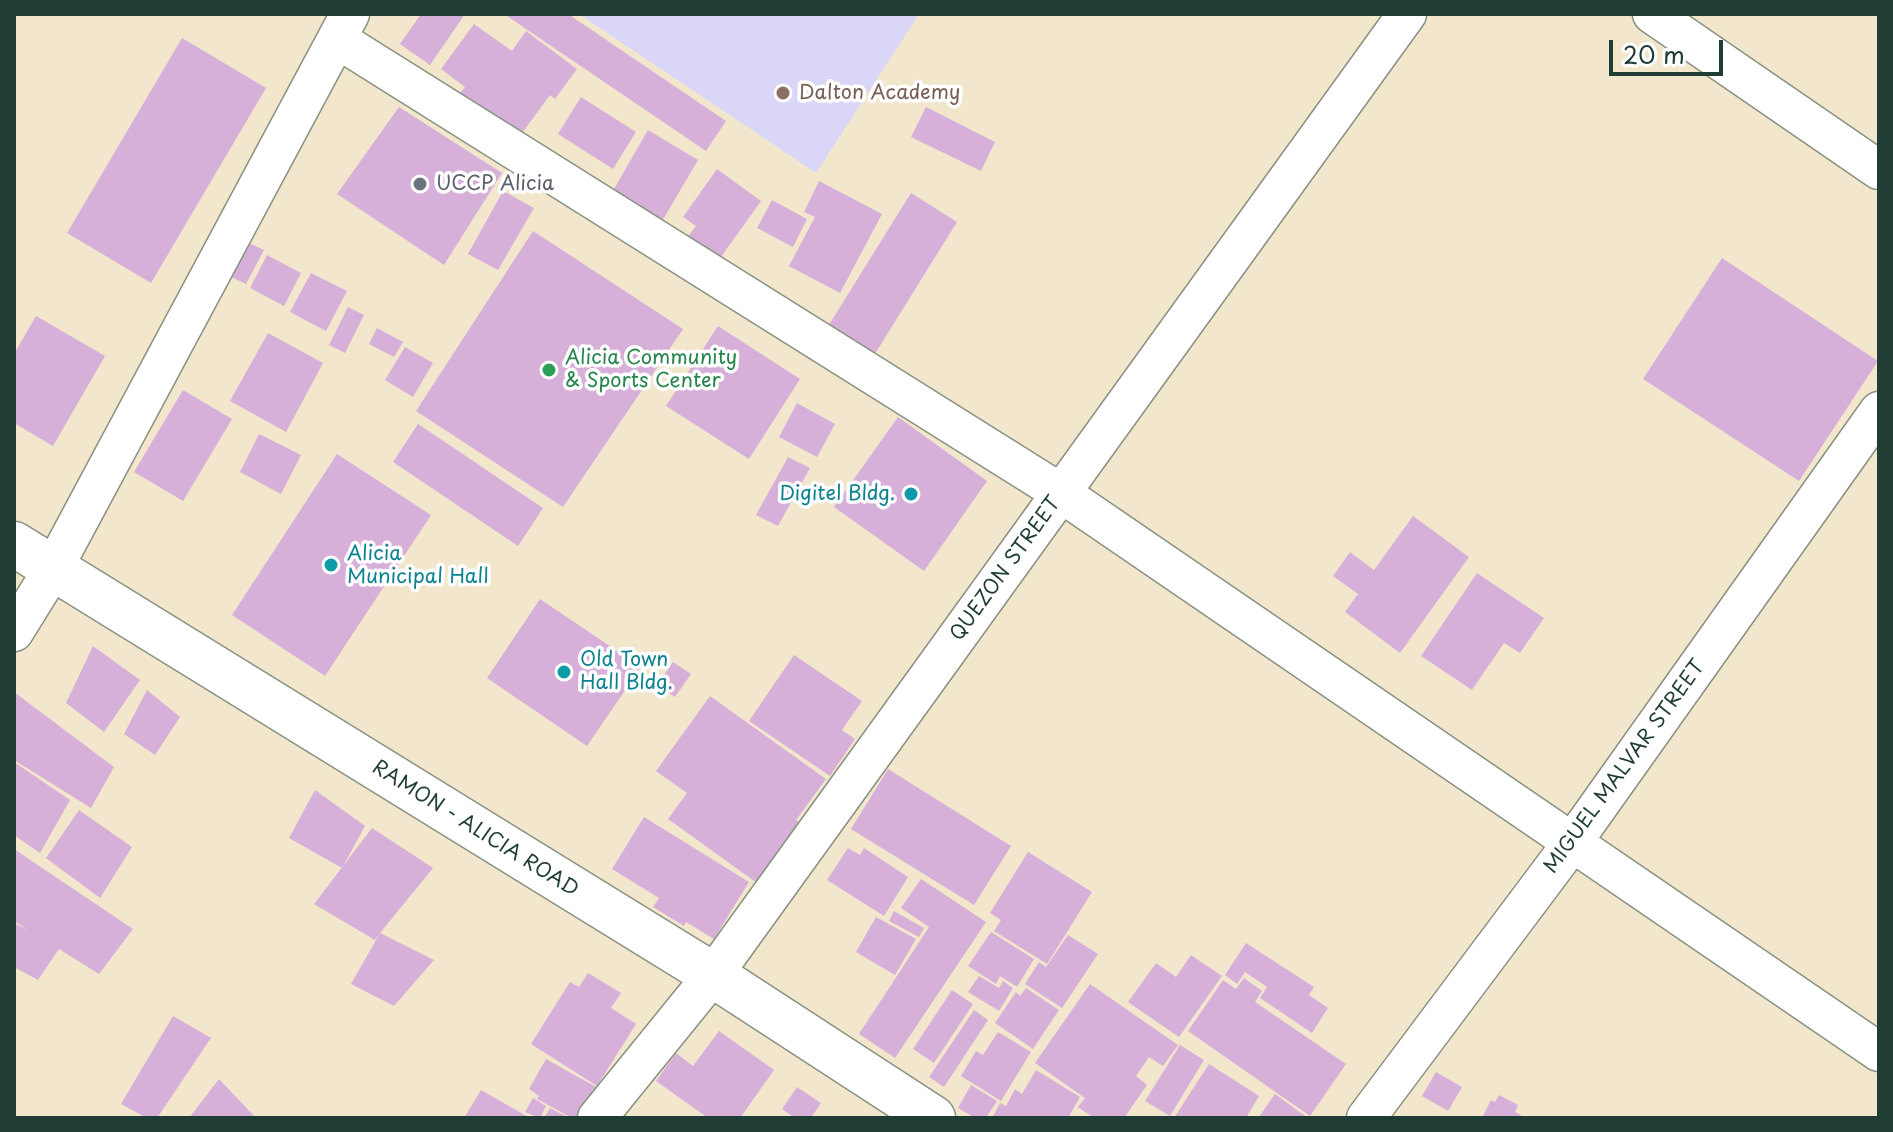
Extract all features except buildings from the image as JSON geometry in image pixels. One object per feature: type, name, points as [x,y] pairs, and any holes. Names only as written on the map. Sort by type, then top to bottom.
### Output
[{"type":"main road","name":"RAMON - ALICIA ROAD","points":[[14,544],[713,975],[933,1118]]},
{"type":"street","name":"QUEZON STREET","points":[[597,1118],[713,975],[1407,14]]},
{"type":"street","points":[[1652,14],[1879,170]]},
{"type":"street","points":[[14,632],[53,569],[344,26],[1061,493],[1879,1052]]},
{"type":"street","name":"MIGUEL MALVAR STREET","points":[[1366,1118],[1572,843],[1879,411]]},
{"type":"shaded area","name":"Dalton Academy","points":[[579,14],[919,14],[816,173]]},
{"type":"place","name":"Dalton Academy","points":[[783,93]]},
{"type":"place","name":"UCCP Alicia","points":[[420,184]]},
{"type":"place","name":"Alicia Community & Sports Center","points":[[549,370]]},
{"type":"place","name":"Digitel Bldg.","points":[[911,494]]},
{"type":"place","name":"Alicia Municipal Hall","points":[[331,565]]},
{"type":"place","name":"Old Town Hall Bldg.","points":[[564,672]]}]
